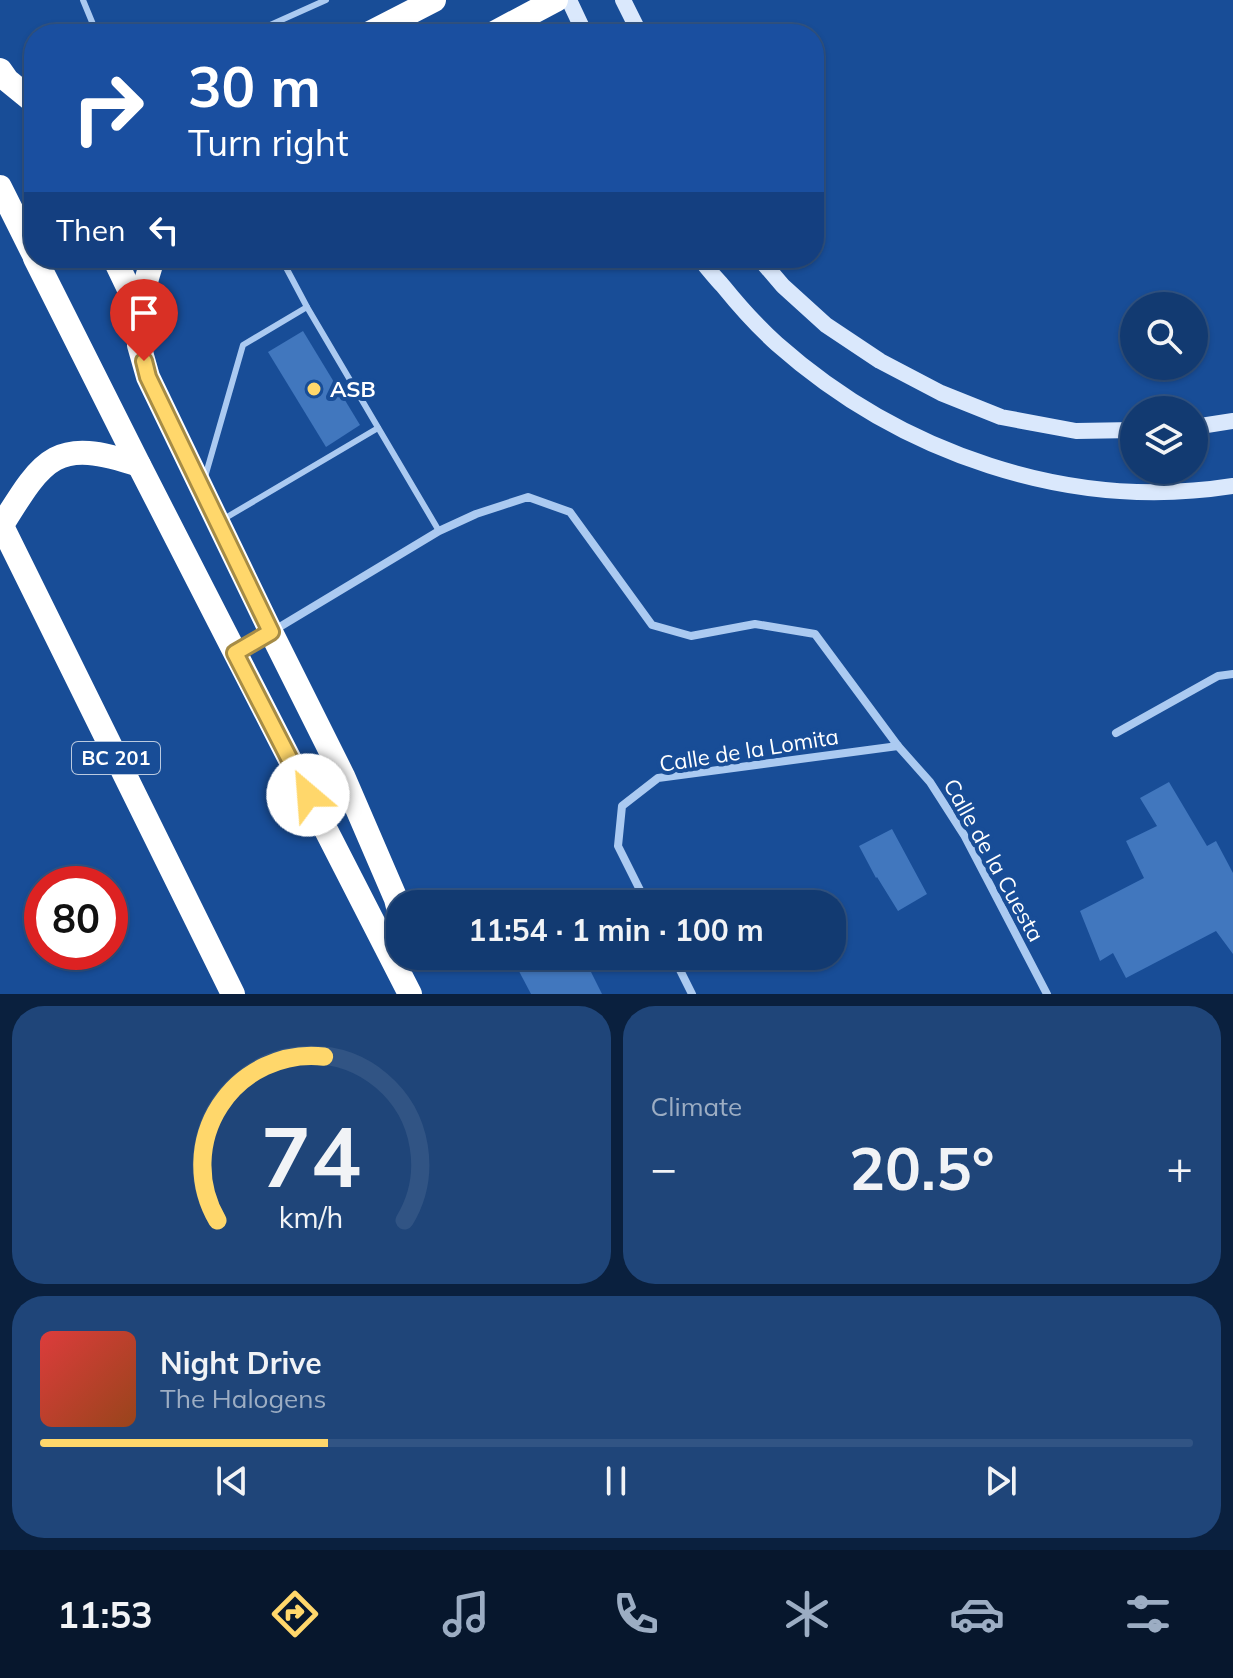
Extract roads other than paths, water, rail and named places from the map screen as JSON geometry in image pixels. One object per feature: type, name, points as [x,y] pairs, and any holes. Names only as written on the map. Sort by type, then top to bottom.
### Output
[{"type":"highway","points":[[387,24],[434,0]]},
{"type":"highway","points":[[511,24],[556,0]]},
{"type":"highway","points":[[0,70],[24,94]]},
{"type":"highway","points":[[0,187],[24,235]]},
{"type":"highway","points":[[40,268],[410,994]]},
{"type":"highway","points":[[119,268],[138,308]]},
{"type":"highway","points":[[150,268],[138,308],[139,345],[148,377],[343,776],[392,890]]},
{"type":"highway","points":[[1,523],[40,469],[61,456],[78,452],[109,455],[139,465]]},
{"type":"highway","name":"BC 201","points":[[1,523],[233,994]]},
{"type":"highway","points":[[412,970],[418,994]]},
{"type":"street","points":[[569,0],[580,24]]},
{"type":"street","points":[[623,0],[635,24]]},
{"type":"street","points":[[708,268],[754,323],[799,363],[853,402],[899,428],[974,462],[1039,479],[1102,490],[1163,492],[1233,486]]},
{"type":"street","points":[[768,268],[826,325],[880,361],[941,393],[1001,417],[1076,431],[1120,430]]},
{"type":"street","points":[[1208,425],[1233,421]]},
{"type":"street","name":"Calle de la Cuesta","points":[[439,531],[476,514],[528,497],[570,512],[652,625],[691,636],[755,624],[815,634],[898,746],[930,782],[964,835],[1047,994]]},
{"type":"street","points":[[235,653],[439,531]]},
{"type":"street","points":[[1116,733],[1218,676],[1233,674]]},
{"type":"street","name":"Calle de la Lomita","points":[[640,890],[618,846],[622,806],[658,778],[898,746]]},
{"type":"street","points":[[680,970],[692,994]]},
{"type":"lane","points":[[83,0],[93,24]]},
{"type":"lane","points":[[272,24],[326,0]]},
{"type":"lane","points":[[286,268],[439,531]]},
{"type":"lane","points":[[202,487],[243,345],[307,307]]},
{"type":"lane","points":[[219,521],[378,428]]},
{"type":"place","name":"ASB","points":[[314,389]]}]
